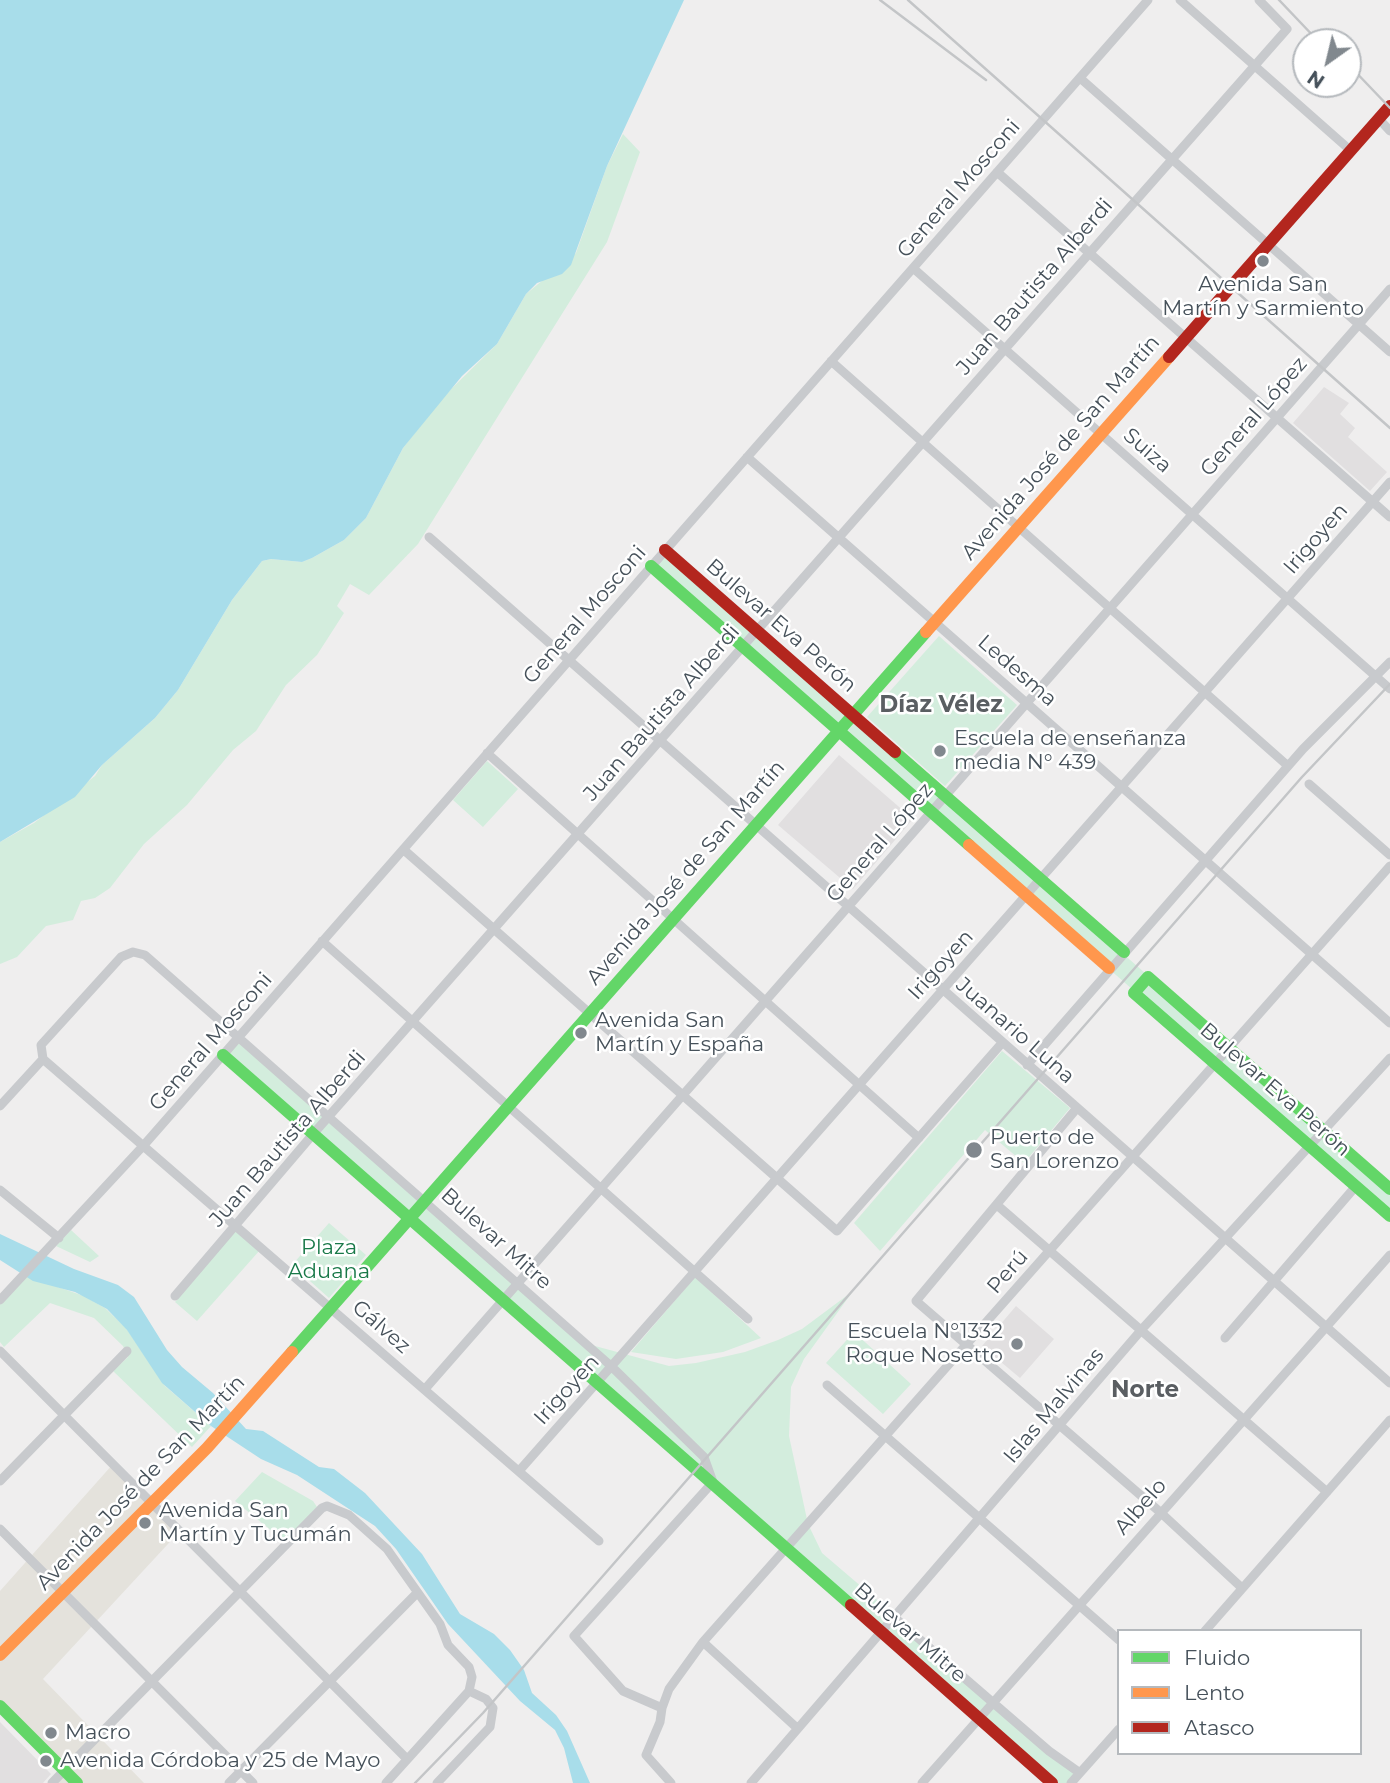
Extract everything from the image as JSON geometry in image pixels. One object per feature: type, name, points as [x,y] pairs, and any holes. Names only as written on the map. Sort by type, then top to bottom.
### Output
[{"type":"street","name":"General Mosconi","points":[[0,1300],[239,1038],[1148,0]]},
{"type":"street","points":[[1180,0],[1350,150]]},
{"type":"street","name":"Juan Bautista Alberdi","points":[[175,1296],[314,1133],[1287,29],[1258,0]]},
{"type":"street","points":[[1080,78],[1390,352]]},
{"type":"street","name":"Avenida José de San Martín","points":[[0,1656],[207,1448],[851,714],[1390,106]]},
{"type":"street","points":[[1378,118],[1390,131]]},
{"type":"street","points":[[997,172],[1390,517]]},
{"type":"street","name":"Suiza","points":[[913,268],[1390,689]]},
{"type":"street","name":"General López","points":[[425,1389],[1390,289]]},
{"type":"street","points":[[831,361],[1288,766]]},
{"type":"street","name":"Ledesma","points":[[747,457],[1390,1023]]},
{"type":"street","name":"Irigoyen","points":[[519,1471],[1390,482]]},
{"type":"street","name":"Juanario Luna","points":[[429,537],[1390,1383]]},
{"type":"street","name":"Bulevar Eva Perón","points":[[665,551],[1124,952]]},
{"type":"street","name":"Bulevar Eva Perón","points":[[651,566],[1110,968]]},
{"type":"street","points":[[1027,1065],[1124,952],[1207,862],[1288,766],[1390,662]]},
{"type":"street","points":[[487,753],[919,1138]]},
{"type":"street","points":[[1309,784],[1390,855]]},
{"type":"street","points":[[404,850],[837,1231],[1002,1043]]},
{"type":"street","name":"Perú","points":[[666,1781],[646,1755],[660,1722],[669,1689],[703,1642],[1390,866]]},
{"type":"street","points":[[322,941],[748,1319]]},
{"type":"street","name":"Bulevar Mitre","points":[[43,1059],[41,1045],[121,957],[133,952],[145,955],[327,1119],[611,1366],[704,1457],[713,1482]]},
{"type":"street","name":"Bulevar Eva Perón","points":[[1390,1189],[1148,977],[1134,993],[1390,1216]]},
{"type":"street","name":"Bulevar Mitre","points":[[223,1055],[598,1380],[785,1549],[1052,1783]]},
{"type":"street","name":"Islas Malvinas","points":[[751,1783],[1143,1328],[1390,1058]]},
{"type":"street","points":[[0,1106],[43,1059]]},
{"type":"street","name":"Gálvez","points":[[43,1059],[237,1224],[599,1541]]},
{"type":"street","points":[[1077,1108],[916,1301],[1160,1512],[1242,1588]]},
{"type":"street","points":[[1225,1338],[1356,1186]]},
{"type":"street","points":[[0,1190],[59,1238]]},
{"type":"street","points":[[997,1205],[1143,1328],[1327,1492]]},
{"type":"street","name":"Albelo","points":[[922,1783],[1243,1417],[1390,1255]]},
{"type":"street","points":[[0,1351],[406,1758]]},
{"type":"street","points":[[0,1481],[127,1351]]},
{"type":"street","points":[[827,1385],[1117,1638]]},
{"type":"street","points":[[1207,1629],[1390,1420]]},
{"type":"street","points":[[662,1707],[623,1690],[574,1636],[713,1482]]},
{"type":"street","points":[[52,1783],[322,1508],[335,1507],[369,1529],[387,1549],[440,1624],[448,1645],[469,1667],[472,1677],[469,1691],[386,1783]]},
{"type":"street","points":[[0,1529],[253,1783]]},
{"type":"street","points":[[229,1783],[417,1593]]},
{"type":"street","name":"Bulevar Mitre","points":[[895,1618],[1049,1751],[1080,1773]]},
{"type":"street","points":[[703,1642],[797,1728]]},
{"type":"street","points":[[437,1783],[490,1727],[493,1708],[486,1699],[469,1691]]},
{"type":"street","points":[[0,1706],[77,1783]]},
{"type":"street","points":[[1071,1783],[1117,1731]]},
{"type":"shaded area","points":[[1324,387],[1349,403],[1340,414],[1355,428],[1348,437],[1387,472],[1370,491],[1293,423]]},
{"type":"shaded area","points":[[839,755],[913,819],[853,889],[778,825]]},
{"type":"shaded area","name":"Escuela N°1332 Roque Nosetto","points":[[1016,1306],[1054,1339],[1020,1378],[982,1346]]},
{"type":"shaded area","points":[[113,1464],[180,1531],[43,1679],[144,1783],[52,1783],[65,1771],[0,1706],[0,1591]]},
{"type":"shaded area","points":[[0,1722],[51,1774],[43,1783],[0,1783]]},
{"type":"green space","points":[[623,134],[640,152],[607,242],[418,544],[369,595],[350,584],[337,606],[344,613],[317,655],[286,685],[256,731],[233,750],[187,805],[144,844],[110,888],[95,898],[81,901],[73,920],[46,926],[17,957],[0,964],[0,842],[34,823],[95,776],[102,765],[155,718],[178,690],[232,600],[262,561],[271,559],[302,562],[312,558],[344,540],[366,518],[403,448],[440,400],[497,344],[526,294],[576,253],[607,166]]},
{"type":"green space","points":[[665,550],[1390,1189],[1390,1216],[651,566]]},
{"type":"green space","points":[[939,636],[1017,705],[945,786],[867,717]]},
{"type":"green space","points":[[487,761],[518,789],[483,827],[453,800]]},
{"type":"green space","points":[[239,1038],[573,1333],[595,1346],[669,1366],[696,1363],[745,1352],[802,1329],[853,1291],[804,1359],[791,1387],[789,1436],[808,1524],[822,1553],[1080,1773],[1071,1783],[1052,1783],[223,1055]]},
{"type":"green space","points":[[1002,1051],[1070,1108],[1024,1163],[985,1130],[880,1251],[854,1223]]},
{"type":"green space","name":"Plaza Aduana","points":[[329,1223],[366,1255],[329,1298],[292,1265]]},
{"type":"green space","points":[[71,1230],[99,1256],[90,1262],[56,1246]]},
{"type":"green space","points":[[236,1230],[260,1250],[197,1321],[175,1302]]},
{"type":"green space","points":[[26,1276],[84,1296],[105,1308],[126,1328],[165,1386],[211,1426],[192,1447],[113,1371],[128,1357],[123,1346],[94,1318],[50,1303],[4,1347],[0,1342],[0,1303]]},
{"type":"green space","points":[[695,1277],[761,1338],[723,1352],[676,1359],[631,1352]]},
{"type":"green space","points":[[854,1332],[911,1384],[883,1414],[826,1363]]},
{"type":"green space","points":[[262,1472],[313,1501],[317,1507],[284,1541],[235,1501]]},
{"type":"water","points":[[0,0],[684,0],[607,166],[571,265],[562,274],[537,283],[526,294],[497,344],[462,376],[403,448],[366,518],[344,540],[312,558],[302,562],[271,559],[262,561],[232,600],[178,690],[155,718],[102,765],[75,797],[0,842]]},
{"type":"water","points":[[0,1234],[74,1269],[118,1285],[134,1297],[167,1350],[182,1367],[213,1393],[246,1429],[263,1431],[319,1467],[334,1469],[365,1493],[422,1554],[460,1614],[494,1634],[510,1650],[524,1670],[532,1693],[556,1715],[567,1731],[590,1783],[573,1783],[564,1748],[555,1730],[520,1701],[448,1624],[396,1549],[375,1526],[297,1475],[261,1459],[211,1426],[162,1383],[127,1330],[107,1309],[75,1292],[33,1281],[0,1260]]},
{"type":"railway","points":[[880,0],[986,80]]},
{"type":"railway","points":[[908,0],[1390,428]]},
{"type":"railway","points":[[1279,0],[1306,28]]},
{"type":"railway","points":[[1362,79],[1390,108]]},
{"type":"railway","points":[[415,1783],[483,1713],[1302,777],[1390,684]]},
{"type":"traffic: fast","points":[[651,566],[969,845]]},
{"type":"traffic: fast","points":[[292,1352],[926,632]]},
{"type":"traffic: fast","points":[[895,752],[1124,952]]},
{"type":"traffic: fast","points":[[1390,1189],[1148,977],[1134,993],[1390,1216]]},
{"type":"traffic: fast","points":[[223,1055],[851,1605]]},
{"type":"traffic: fast","points":[[0,1706],[77,1783]]},
{"type":"traffic: slow","points":[[926,632],[1169,357]]},
{"type":"traffic: slow","points":[[969,845],[1109,968]]},
{"type":"traffic: slow","points":[[0,1655],[207,1448],[292,1352]]},
{"type":"traffic: jam","points":[[1169,357],[1390,106]]},
{"type":"traffic: jam","points":[[665,550],[895,752]]},
{"type":"traffic: jam","points":[[851,1605],[1052,1783]]},
{"type":"place","name":"Avenida San Martín y Sarmiento","points":[[1263,261]]},
{"type":"place","name":"Escuela de enseñanza media N° 439","points":[[940,751]]},
{"type":"place","name":"Avenida San Martín y España","points":[[581,1033]]},
{"type":"place","name":"Puerto de San Lorenzo","points":[[974,1150]]},
{"type":"place","name":"Escuela N°1332 Roque Nosetto","points":[[1017,1344]]},
{"type":"place","name":"Avenida San Martín y Tucumán","points":[[145,1523]]},
{"type":"place","name":"Macro","points":[[51,1733]]},
{"type":"place","name":"Avenida Córdoba y 25 de Mayo","points":[[46,1761]]},
{"type":"district","name":"Díaz Vélez","points":[[941,705]]},
{"type":"district","name":"Norte","points":[[1145,1390]]}]
